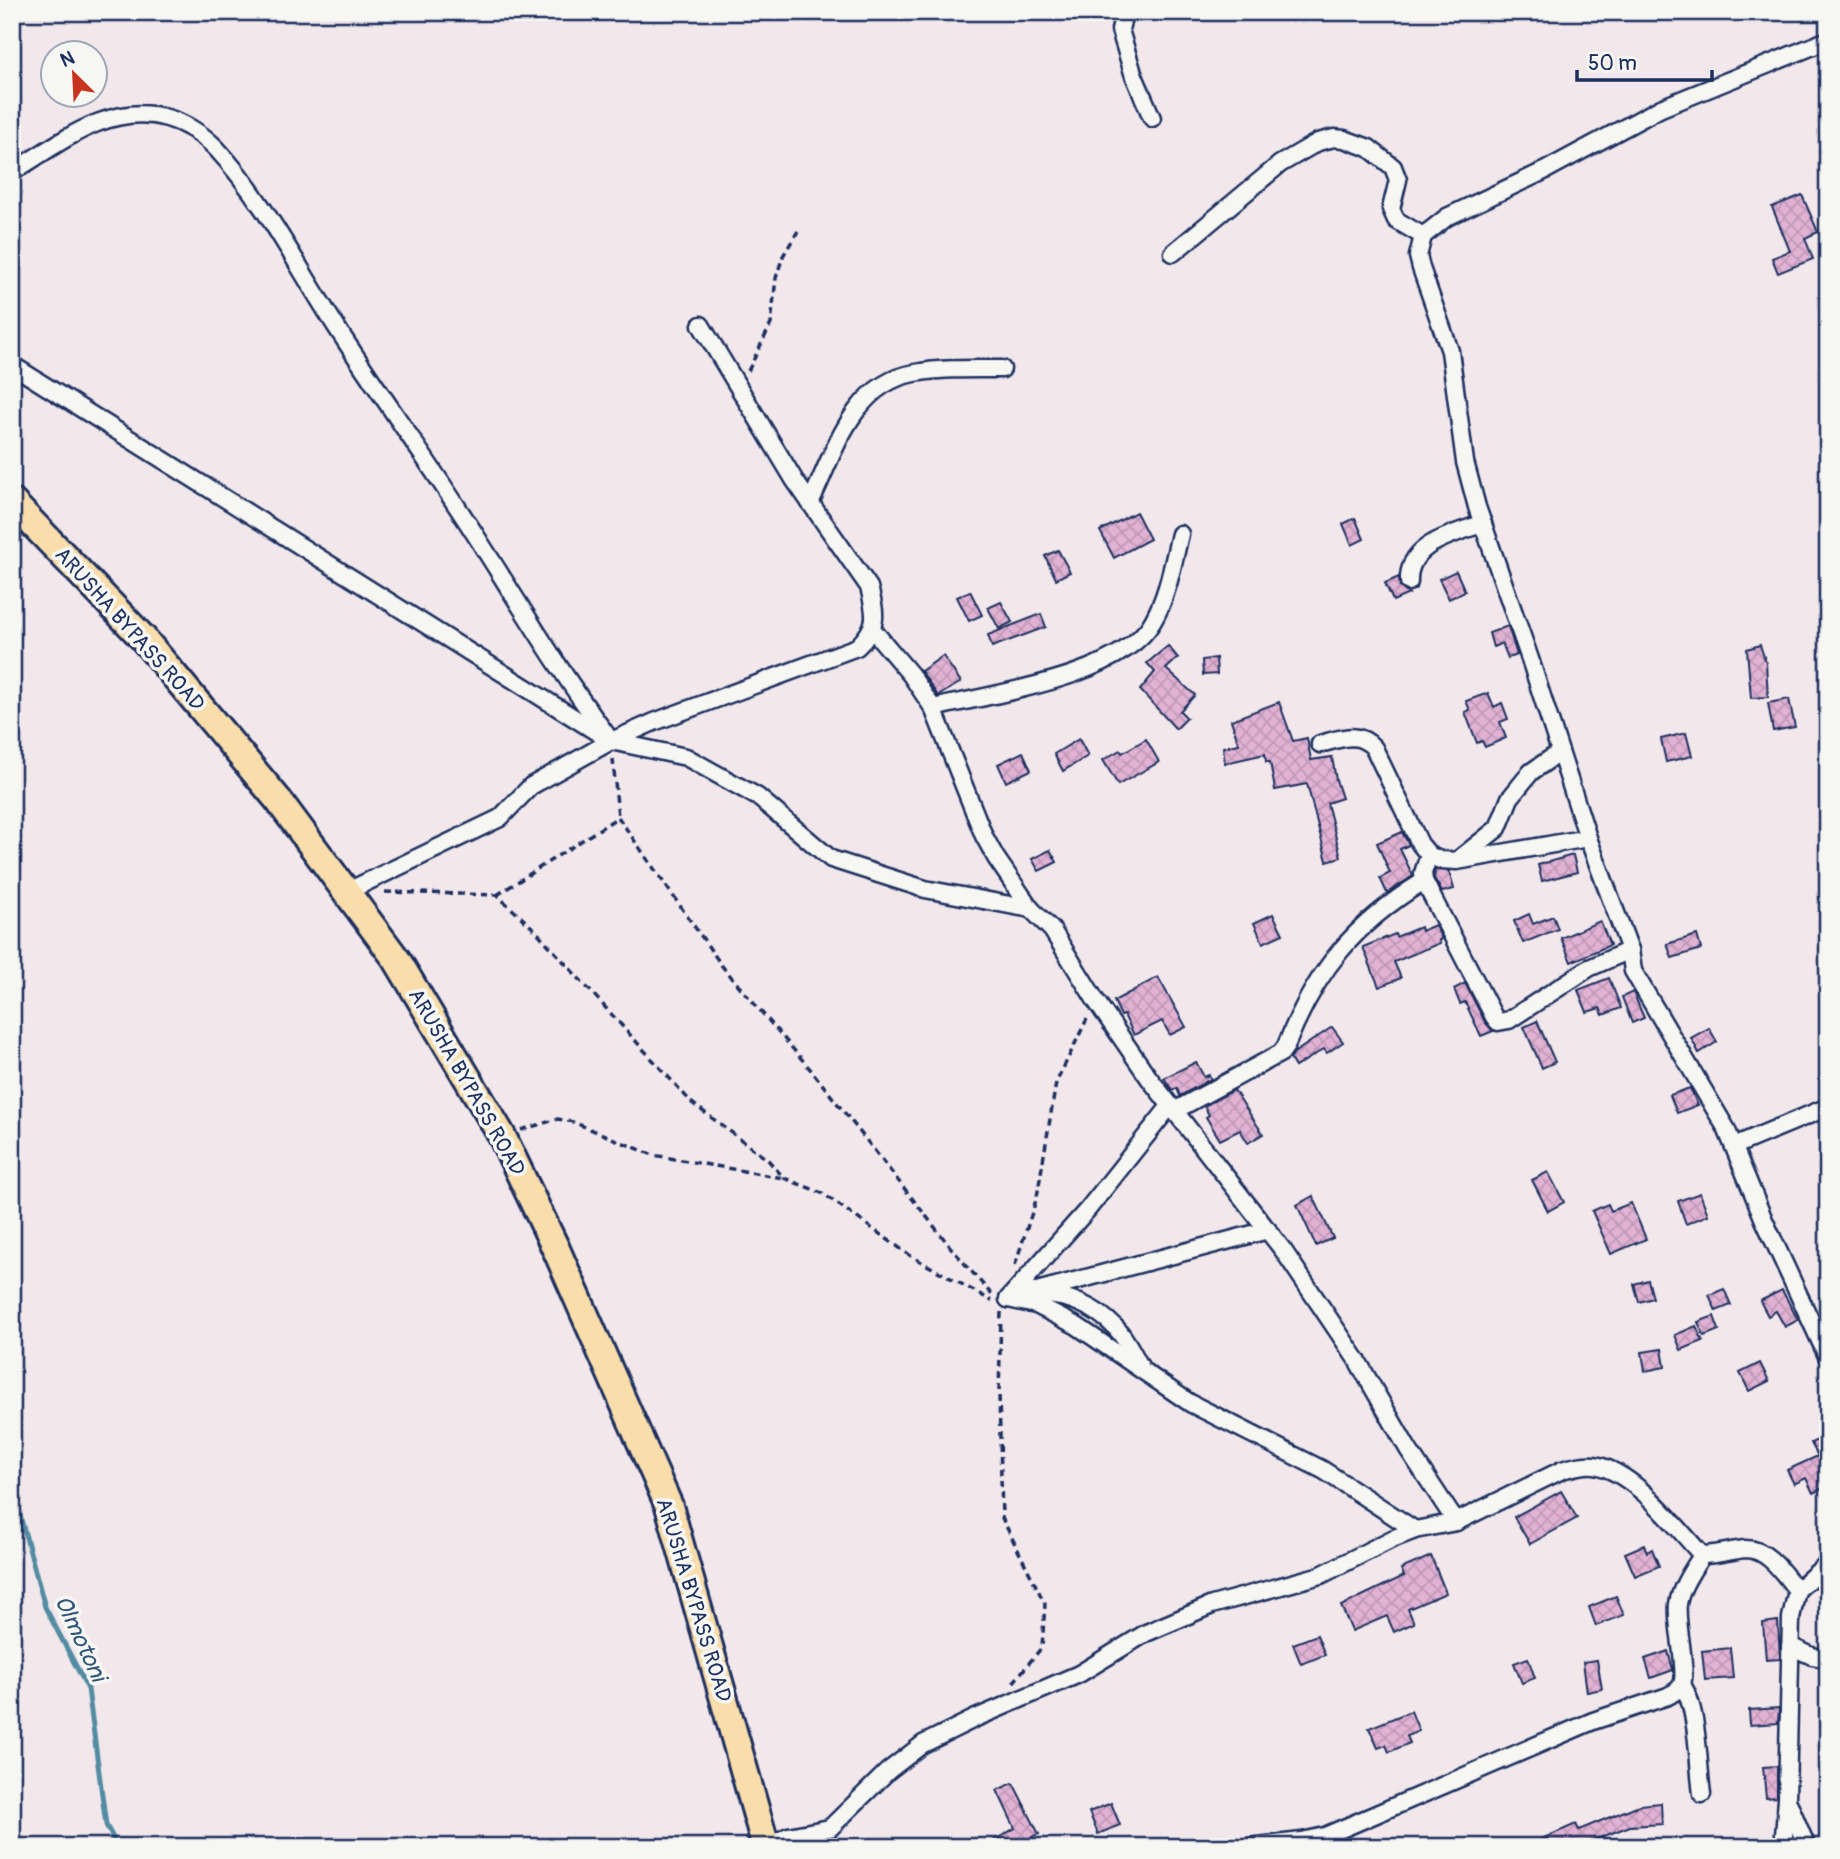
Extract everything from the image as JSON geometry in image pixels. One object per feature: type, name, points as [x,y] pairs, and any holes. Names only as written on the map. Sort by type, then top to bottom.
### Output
[{"type":"main road","name":"ARUSHA BYPASS ROAD","points":[[12,502],[142,637],[279,801],[397,960],[502,1136],[556,1249],[669,1506],[767,1847]]},
{"type":"street","points":[[1124,12],[1120,30],[1133,73],[1152,118]]},
{"type":"street","points":[[1828,40],[1661,108],[1544,171],[1447,217],[1423,236],[1419,256],[1450,351],[1468,477],[1588,838],[1630,950],[1633,971],[1726,1128],[1773,1241],[1828,1358]]},
{"type":"street","points":[[12,172],[83,130],[104,120],[127,114],[167,118],[187,126],[214,146],[242,179],[270,220],[338,329],[611,741]]},
{"type":"street","points":[[1173,253],[1280,164],[1318,142],[1334,138],[1369,148],[1394,167],[1398,180],[1391,209],[1396,220],[1423,236]]},
{"type":"street","points":[[348,891],[500,818],[531,786],[611,741],[654,722],[857,647],[873,630],[874,606],[869,587],[810,503],[701,325]]},
{"type":"street","points":[[12,365],[611,741],[686,757],[758,797],[831,859],[925,889],[1031,909]]},
{"type":"street","points":[[810,503],[853,415],[867,397],[886,383],[914,373],[1002,369]]},
{"type":"street","points":[[1409,582],[1408,571],[1412,560],[1423,549],[1483,523]]},
{"type":"street","points":[[933,708],[1080,671],[1125,649],[1142,636],[1153,622],[1164,597],[1180,534]]},
{"type":"street","points":[[873,630],[911,675],[933,708],[984,836],[996,858],[1031,909],[1052,930],[1096,1001],[1172,1108],[1268,1230],[1357,1360],[1408,1449],[1457,1522]]},
{"type":"street","points":[[1320,744],[1346,737],[1367,740],[1374,748],[1420,844],[1429,855],[1440,860],[1457,861],[1588,838]]},
{"type":"street","points":[[1457,861],[1498,828],[1510,799],[1531,772],[1560,752]]},
{"type":"street","points":[[1429,855],[1423,873],[1424,881],[1457,949],[1493,1017],[1498,1021],[1509,1020],[1589,968],[1630,950]]},
{"type":"street","points":[[1005,1302],[1088,1209],[1172,1108],[1281,1053],[1311,990],[1354,933],[1424,881]]},
{"type":"street","points":[[1734,1146],[1828,1107]]},
{"type":"street","points":[[1005,1302],[1268,1230]]},
{"type":"street","points":[[1005,1302],[1044,1295],[1086,1304],[1117,1329],[1143,1371]]},
{"type":"street","points":[[1005,1302],[1035,1304],[1077,1326],[1190,1403],[1323,1469],[1415,1531]]},
{"type":"street","points":[[767,1847],[788,1836],[830,1828],[888,1771],[923,1744],[1079,1674],[1146,1633],[1212,1605],[1321,1575],[1392,1539],[1457,1522],[1562,1470],[1576,1466],[1593,1465],[1615,1472],[1642,1493],[1702,1555],[1720,1555],[1748,1549],[1766,1555],[1797,1590]]},
{"type":"street","points":[[1248,1847],[1325,1836],[1593,1721],[1668,1696],[1682,1685],[1684,1678],[1678,1605],[1686,1583],[1702,1555]]},
{"type":"street","points":[[1783,1847],[1787,1799],[1791,1618],[1797,1590],[1828,1563]]},
{"type":"street","points":[[1790,1646],[1812,1656],[1828,1659]]},
{"type":"street","points":[[1682,1685],[1688,1693],[1693,1709],[1702,1794]]},
{"type":"street","points":[[1787,1799],[1807,1847]]},
{"type":"path","points":[[738,387],[754,362],[771,324],[776,278],[783,256],[798,231]]},
{"type":"path","points":[[611,741],[618,817],[722,966],[811,1070],[952,1249],[1005,1302],[999,1394],[1002,1518],[1045,1604],[1042,1647],[1008,1690]]},
{"type":"path","points":[[348,891],[497,895],[618,817]]},
{"type":"path","points":[[497,895],[535,930],[692,1103],[768,1160],[784,1178]]},
{"type":"path","points":[[1013,1270],[1037,1197],[1056,1083],[1096,1001]]},
{"type":"path","points":[[502,1136],[558,1119],[573,1122],[653,1155],[784,1178],[829,1198],[911,1256],[1005,1302]]},
{"type":"building","points":[[1802,195],[1818,232],[1805,238],[1813,259],[1778,273],[1772,258],[1790,251],[1772,207]]},
{"type":"building","points":[[1136,512],[1150,539],[1114,558],[1100,531]]},
{"type":"building","points":[[1355,518],[1364,539],[1352,545],[1343,524]]},
{"type":"building","points":[[1058,550],[1070,572],[1056,579],[1045,556]]},
{"type":"building","points":[[1456,571],[1465,591],[1449,599],[1439,579]]},
{"type":"building","points":[[1399,577],[1400,587],[1409,594],[1393,601],[1385,583]]},
{"type":"building","points":[[970,591],[982,615],[969,621],[957,597]]},
{"type":"building","points":[[1001,602],[1012,622],[999,629],[988,608]]},
{"type":"building","points":[[1041,614],[1046,627],[992,647],[988,635]]},
{"type":"building","points":[[1508,626],[1517,655],[1508,658],[1502,643],[1493,647],[1489,633]]},
{"type":"building","points":[[1760,645],[1766,663],[1768,697],[1751,698],[1747,649]]},
{"type":"building","points":[[1168,646],[1178,658],[1166,669],[1195,695],[1180,711],[1187,718],[1176,729],[1140,690],[1155,672],[1147,663]]},
{"type":"building","points":[[943,656],[961,682],[938,696],[921,671]]},
{"type":"building","points":[[1216,658],[1217,674],[1203,675],[1202,660]]},
{"type":"building","points":[[1488,693],[1494,707],[1502,703],[1508,719],[1500,722],[1506,738],[1485,747],[1482,741],[1477,743],[1465,712],[1470,710],[1466,701]]},
{"type":"building","points":[[1789,699],[1795,727],[1773,731],[1768,703]]},
{"type":"building","points":[[1279,702],[1293,741],[1307,738],[1311,760],[1332,757],[1342,798],[1327,803],[1341,857],[1327,861],[1307,784],[1275,790],[1270,762],[1266,762],[1265,754],[1225,763],[1223,747],[1239,744],[1231,720]]},
{"type":"building","points":[[1686,733],[1692,756],[1666,762],[1661,739]]},
{"type":"building","points":[[1079,739],[1088,756],[1063,771],[1054,754]]},
{"type":"building","points":[[1146,739],[1159,762],[1118,785],[1103,760]]},
{"type":"building","points":[[1023,752],[1031,770],[1006,782],[998,764]]},
{"type":"building","points":[[1402,832],[1409,845],[1400,849],[1413,876],[1387,893],[1380,878],[1390,873],[1377,843]]},
{"type":"building","points":[[1050,850],[1057,862],[1039,871],[1032,859]]},
{"type":"building","points":[[1573,855],[1577,872],[1542,881],[1538,865]]},
{"type":"building","points":[[1435,870],[1449,871],[1454,889],[1442,892],[1434,878]]},
{"type":"building","points":[[1273,914],[1283,934],[1263,943],[1254,923]]},
{"type":"building","points":[[1529,914],[1533,924],[1553,916],[1558,929],[1523,943],[1514,921]]},
{"type":"building","points":[[1600,921],[1610,945],[1571,962],[1561,938]]},
{"type":"building","points":[[1435,925],[1442,939],[1439,940],[1440,943],[1394,962],[1401,978],[1379,987],[1363,947],[1395,934],[1396,937],[1420,927],[1421,931]]},
{"type":"building","points":[[1697,935],[1701,949],[1672,958],[1667,944]]},
{"type":"building","points":[[1158,977],[1186,1027],[1170,1035],[1162,1021],[1134,1035],[1114,1001]]},
{"type":"building","points":[[1609,978],[1621,1008],[1603,1015],[1600,1008],[1587,1012],[1578,990]]},
{"type":"building","points":[[1465,983],[1485,1022],[1493,1031],[1481,1036],[1465,1002],[1460,1004],[1454,989]]},
{"type":"building","points":[[1633,992],[1644,1018],[1632,1023],[1622,997]]},
{"type":"building","points":[[1537,1021],[1555,1062],[1542,1068],[1524,1027]]},
{"type":"building","points":[[1332,1027],[1343,1042],[1327,1053],[1324,1049],[1295,1067],[1290,1059],[1294,1053]]},
{"type":"building","points":[[1709,1028],[1717,1042],[1699,1053],[1691,1038]]},
{"type":"building","points":[[1196,1062],[1204,1077],[1209,1075],[1211,1079],[1180,1096],[1177,1088],[1172,1090],[1164,1078]]},
{"type":"building","points":[[1690,1088],[1698,1105],[1677,1113],[1670,1095]]},
{"type":"building","points":[[1234,1090],[1263,1134],[1248,1143],[1240,1130],[1220,1140],[1206,1117],[1209,1115],[1204,1106]]},
{"type":"building","points":[[1548,1172],[1564,1202],[1548,1211],[1532,1180]]},
{"type":"building","points":[[1700,1193],[1708,1215],[1686,1224],[1678,1201]]},
{"type":"building","points":[[1313,1196],[1333,1238],[1316,1246],[1297,1205]]},
{"type":"building","points":[[1631,1203],[1646,1239],[1611,1254],[1592,1211],[1608,1204],[1611,1211]]},
{"type":"building","points":[[1648,1280],[1653,1298],[1639,1302],[1634,1284]]},
{"type":"building","points":[[1724,1289],[1731,1305],[1716,1311],[1709,1295]]},
{"type":"building","points":[[1782,1290],[1798,1320],[1785,1327],[1776,1311],[1768,1316],[1760,1301]]},
{"type":"building","points":[[1714,1316],[1719,1330],[1704,1336],[1698,1322]]},
{"type":"building","points":[[1696,1326],[1703,1341],[1681,1350],[1675,1335]]},
{"type":"building","points":[[1662,1349],[1665,1367],[1645,1371],[1642,1352]]},
{"type":"building","points":[[1760,1363],[1769,1381],[1749,1391],[1740,1373]]},
{"type":"building","points":[[1828,1435],[1828,1486],[1813,1493],[1806,1478],[1794,1484],[1787,1470],[1818,1456],[1811,1443]]},
{"type":"building","points":[[1561,1491],[1577,1518],[1530,1544],[1514,1517]]},
{"type":"building","points":[[1644,1545],[1647,1552],[1652,1549],[1659,1566],[1635,1576],[1625,1553]]},
{"type":"building","points":[[1431,1556],[1446,1593],[1408,1609],[1414,1623],[1394,1632],[1387,1616],[1352,1631],[1341,1606],[1404,1576],[1401,1569]]},
{"type":"building","points":[[1616,1596],[1624,1615],[1596,1626],[1589,1607]]},
{"type":"building","points":[[1778,1621],[1780,1659],[1766,1660],[1763,1623]]},
{"type":"building","points":[[1317,1635],[1325,1655],[1301,1664],[1293,1644]]},
{"type":"building","points":[[1730,1648],[1733,1678],[1705,1680],[1702,1651]]},
{"type":"building","points":[[1668,1651],[1673,1670],[1651,1678],[1645,1659]]},
{"type":"building","points":[[1528,1658],[1535,1678],[1522,1683],[1514,1663]]},
{"type":"building","points":[[1597,1660],[1602,1689],[1587,1692],[1583,1662]]},
{"type":"building","points":[[1779,1708],[1778,1723],[1750,1725],[1749,1710]]},
{"type":"building","points":[[1411,1711],[1419,1731],[1407,1736],[1410,1743],[1389,1752],[1386,1745],[1378,1748],[1369,1728]]},
{"type":"building","points":[[1777,1766],[1777,1797],[1766,1798],[1763,1767]]},
{"type":"building","points":[[1013,1783],[1039,1834],[1010,1847],[983,1847],[1015,1828],[997,1790]]},
{"type":"building","points":[[1111,1803],[1120,1825],[1098,1834],[1089,1812]]},
{"type":"building","points":[[1661,1803],[1662,1824],[1630,1826],[1576,1847],[1523,1847],[1576,1824],[1579,1830],[1639,1805]]},
{"type":"waterway","name":"Olmotoni","points":[[12,1486],[45,1607],[88,1689],[106,1825],[118,1847]]}]
